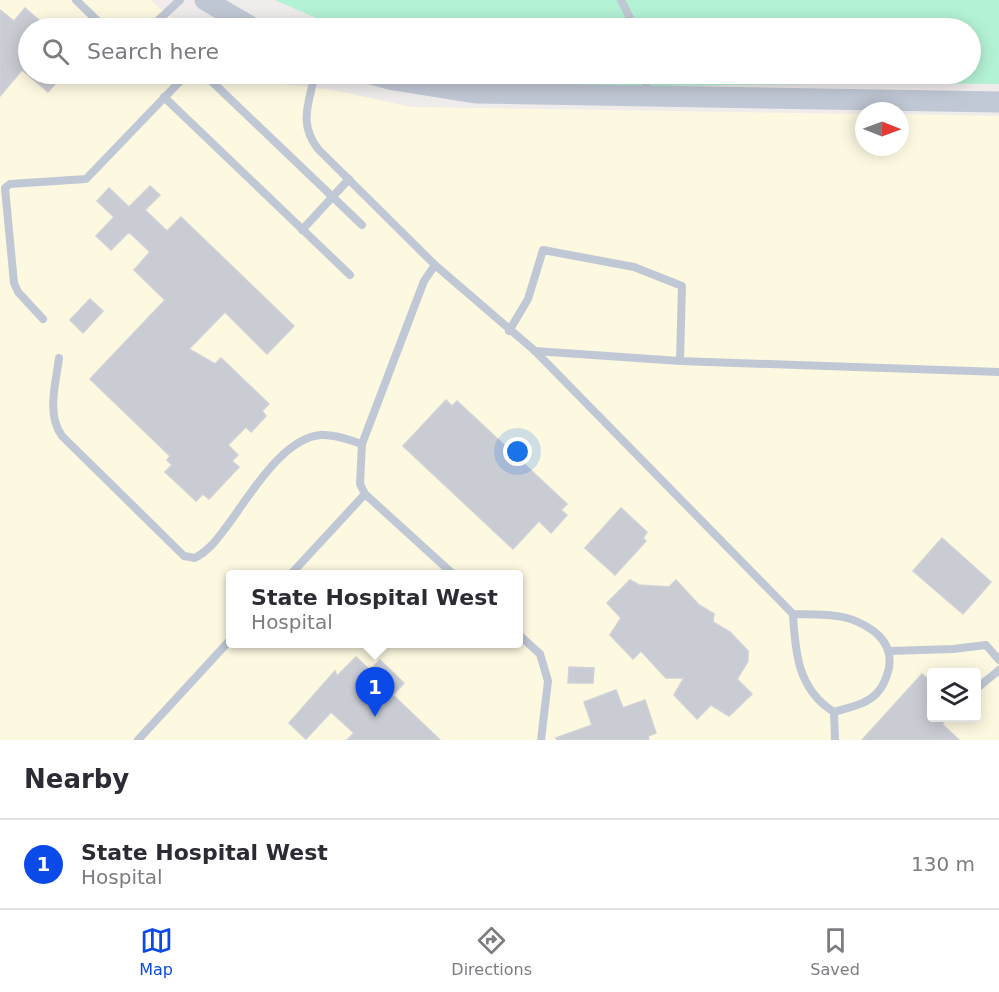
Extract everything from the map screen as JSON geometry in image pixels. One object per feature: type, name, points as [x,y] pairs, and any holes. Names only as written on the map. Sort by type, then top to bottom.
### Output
[{"type":"street","points":[[205,0],[229,18]]},
{"type":"street","points":[[419,84],[475,93],[999,102]]},
{"type":"lane","points":[[76,0],[95,18]]},
{"type":"lane","points":[[161,18],[180,0]]},
{"type":"lane","points":[[621,0],[630,18]]},
{"type":"lane","points":[[43,319],[18,292],[14,283],[5,188],[10,184],[86,179],[177,84]]},
{"type":"lane","points":[[214,84],[362,225]]},
{"type":"lane","points":[[313,84],[305,118],[307,130],[318,149],[435,265],[535,351],[793,614],[794,645],[799,669],[808,687],[823,705],[834,712],[862,704],[878,693],[887,677],[891,659],[887,644],[876,632],[856,621],[832,616],[793,614]]},
{"type":"lane","points":[[646,84],[648,97]]},
{"type":"lane","points":[[164,97],[350,275]]},
{"type":"lane","points":[[302,230],[349,179]]},
{"type":"lane","points":[[509,331],[528,299],[543,250],[634,267],[682,286],[680,361]]},
{"type":"lane","points":[[435,265],[424,281],[362,444],[360,484],[365,494],[449,570]]},
{"type":"lane","points":[[535,351],[680,361],[999,372]]},
{"type":"lane","points":[[59,358],[53,412],[55,426],[62,436],[184,556],[195,558],[211,547],[268,471],[295,444],[306,438],[324,435],[362,444]]},
{"type":"lane","points":[[295,570],[365,494]]},
{"type":"lane","points":[[523,639],[540,654],[548,681],[541,740]]},
{"type":"lane","points":[[138,740],[226,644]]},
{"type":"lane","points":[[889,651],[953,650],[986,645],[999,660]]},
{"type":"lane","points":[[981,685],[999,670]]},
{"type":"lane","points":[[834,712],[835,740]]},
{"type":"shaded area","points":[[0,0],[150,0],[172,18],[18,18],[18,84],[283,84],[333,90],[412,107],[855,114],[855,156],[909,156],[909,114],[999,116],[999,740],[0,740]]},
{"type":"green space","points":[[275,0],[999,0],[999,84],[981,84],[981,18],[316,18]]},
{"type":"green space","points":[[561,84],[811,84],[579,87]]},
{"type":"building","points":[[25,8],[36,18],[18,18],[18,75],[0,96],[0,10],[14,21]]},
{"type":"building","points":[[39,84],[55,84],[48,92]]},
{"type":"building","points":[[150,186],[160,195],[145,210],[167,231],[181,217],[294,326],[267,354],[225,312],[189,349],[215,364],[221,358],[269,404],[262,411],[266,416],[251,432],[246,427],[228,445],[238,455],[232,461],[239,467],[209,499],[203,494],[196,501],[165,472],[172,465],[167,460],[170,456],[90,379],[165,300],[134,270],[150,252],[129,232],[111,250],[96,236],[114,217],[97,201],[109,188],[129,207]]},
{"type":"building","points":[[90,299],[103,311],[83,333],[70,320]]},
{"type":"building","points":[[446,400],[452,406],[457,401],[567,504],[561,510],[567,515],[551,533],[539,521],[513,549],[403,446]]},
{"type":"building","points":[[621,508],[647,532],[643,538],[646,541],[615,575],[585,548]]},
{"type":"building","points":[[942,538],[991,582],[963,614],[913,571]]},
{"type":"building","points":[[630,580],[639,585],[669,587],[676,580],[699,605],[714,614],[713,622],[730,632],[748,651],[748,661],[737,679],[752,694],[729,716],[711,705],[697,719],[674,695],[684,678],[666,678],[641,651],[633,659],[610,635],[621,618],[607,603]]},
{"type":"building","points":[[356,657],[370,670],[380,660],[404,683],[393,695],[440,740],[347,740],[354,733],[331,712],[306,739],[289,723],[335,671],[337,676]]},
{"type":"building","points":[[569,667],[594,668],[593,683],[568,683]]},
{"type":"building","points":[[922,674],[927,678],[927,722],[944,722],[942,724],[959,740],[862,740]]},
{"type":"building","points":[[616,690],[623,708],[645,700],[656,733],[648,736],[649,740],[557,740],[556,738],[592,725],[584,702]]},
{"type":"place","name":"State Hospital West","points":[[375,717]]}]
